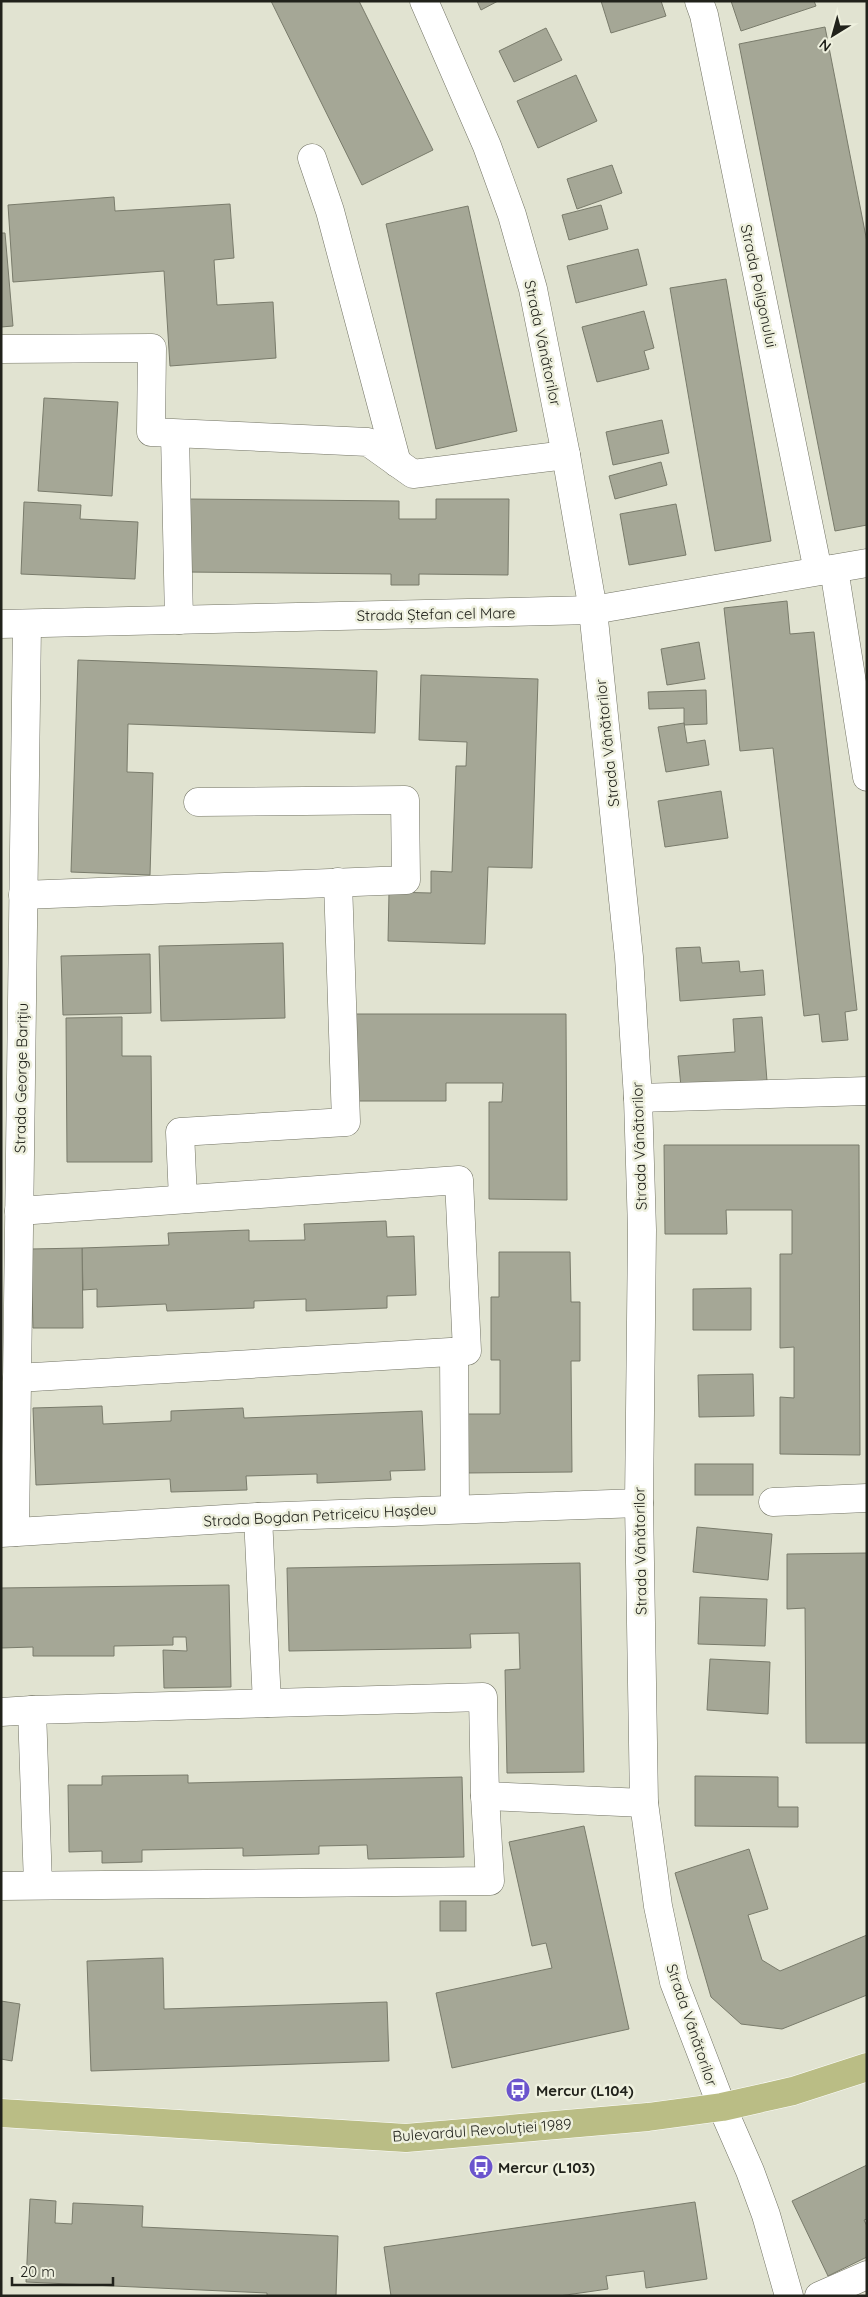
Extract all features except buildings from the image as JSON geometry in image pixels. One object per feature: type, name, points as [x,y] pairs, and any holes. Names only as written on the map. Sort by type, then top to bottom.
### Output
[{"type":"main road","name":"Bulevardul Revoluției 1989","points":[[1,2113],[406,2138],[648,2117],[722,2107],[793,2091],[867,2067]]},
{"type":"street","name":"Strada Vânătorilor","points":[[424,1],[488,146],[512,215],[532,289],[566,455],[593,610],[629,958],[638,1098],[642,1230],[639,1503],[644,1803],[658,1906],[674,1982],[766,2215],[788,2296]]},
{"type":"street","name":"Strada Poligonului","points":[[699,1],[704,15],[826,570],[867,777]]},
{"type":"street","points":[[312,158],[330,211],[397,463]]},
{"type":"street","points":[[1,348],[152,348],[152,432],[368,442],[413,474],[566,455]]},
{"type":"street","points":[[175,434],[179,620]]},
{"type":"street","name":"Strada Ștefan cel Mare","points":[[14,624],[593,610],[867,563]]},
{"type":"street","name":"Strada George Barițiu","points":[[8,1532],[18,1378],[10,1320],[19,1211],[23,895],[14,624]]},
{"type":"street","points":[[23,895],[406,880],[405,800],[198,802]]},
{"type":"street","points":[[183,1199],[180,1132],[346,1122],[338,882]]},
{"type":"street","points":[[638,1098],[867,1091]]},
{"type":"street","points":[[18,1378],[468,1351],[460,1180],[19,1211]]},
{"type":"street","points":[[454,1352],[455,1508]]},
{"type":"street","points":[[773,1502],[867,1498]]},
{"type":"street","name":"Strada Bogdan Petriceicu Hașdeu","points":[[8,1532],[258,1517],[455,1508],[639,1503]]},
{"type":"street","points":[[258,1517],[267,1703]]},
{"type":"street","points":[[1,1712],[483,1697],[485,1796],[490,1882],[1,1886]]},
{"type":"street","points":[[32,1710],[38,1885]]},
{"type":"street","points":[[485,1796],[644,1803]]},
{"type":"street","points":[[819,2296],[867,2275]]},
{"type":"place","name":"Mercur (L104)","points":[[518,2090]]},
{"type":"place","name":"Mercur (L103)","points":[[481,2167]]}]
